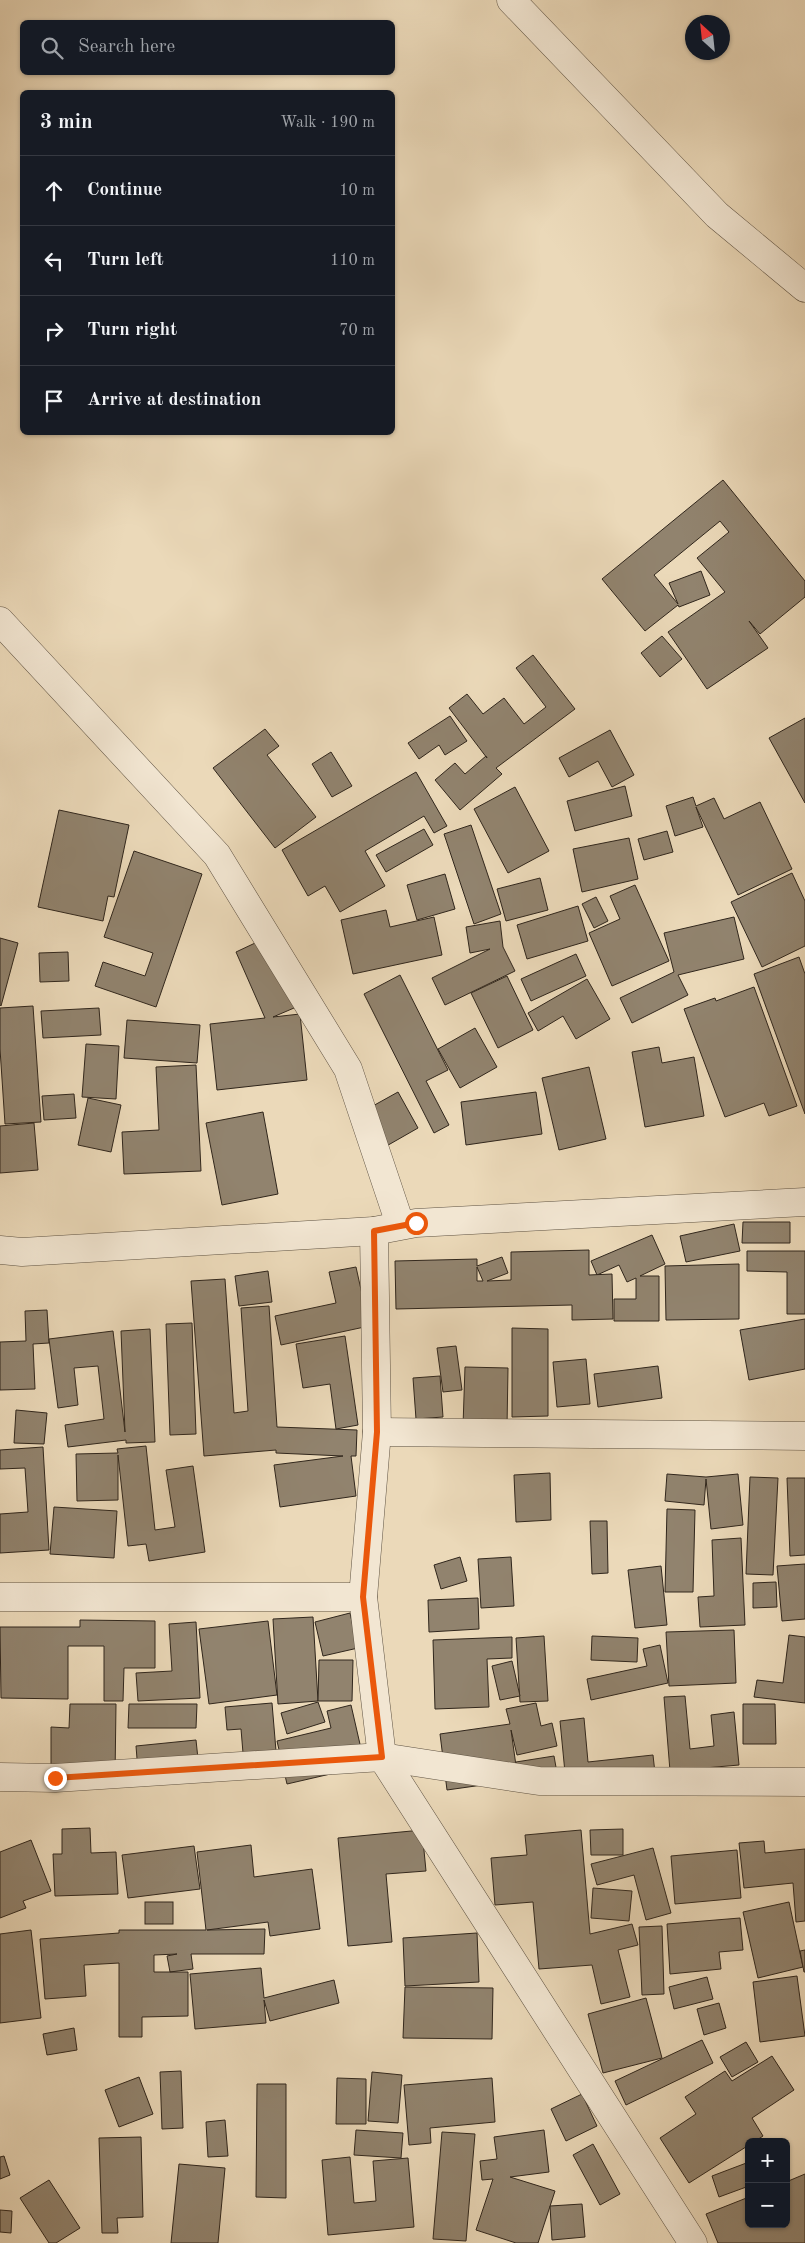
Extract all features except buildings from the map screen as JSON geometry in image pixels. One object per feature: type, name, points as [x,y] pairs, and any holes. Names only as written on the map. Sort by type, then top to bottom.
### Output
[{"type":"street","points":[[511,0],[717,216],[805,288]]},
{"type":"street","points":[[0,622],[217,855],[348,1069],[400,1224]]},
{"type":"street","points":[[0,1250],[22,1252],[374,1231],[400,1224],[805,1202]]},
{"type":"street","points":[[374,1231],[377,1432],[363,1597],[382,1757],[693,2243]]},
{"type":"street","points":[[377,1432],[805,1436]]},
{"type":"street","points":[[0,1597],[363,1597]]},
{"type":"street","points":[[0,1777],[55,1778],[382,1757],[539,1781],[805,1782]]},
{"type":"route","points":[[55,1778],[382,1757],[363,1597],[377,1432],[374,1231],[400,1224],[416,1223]]}]
